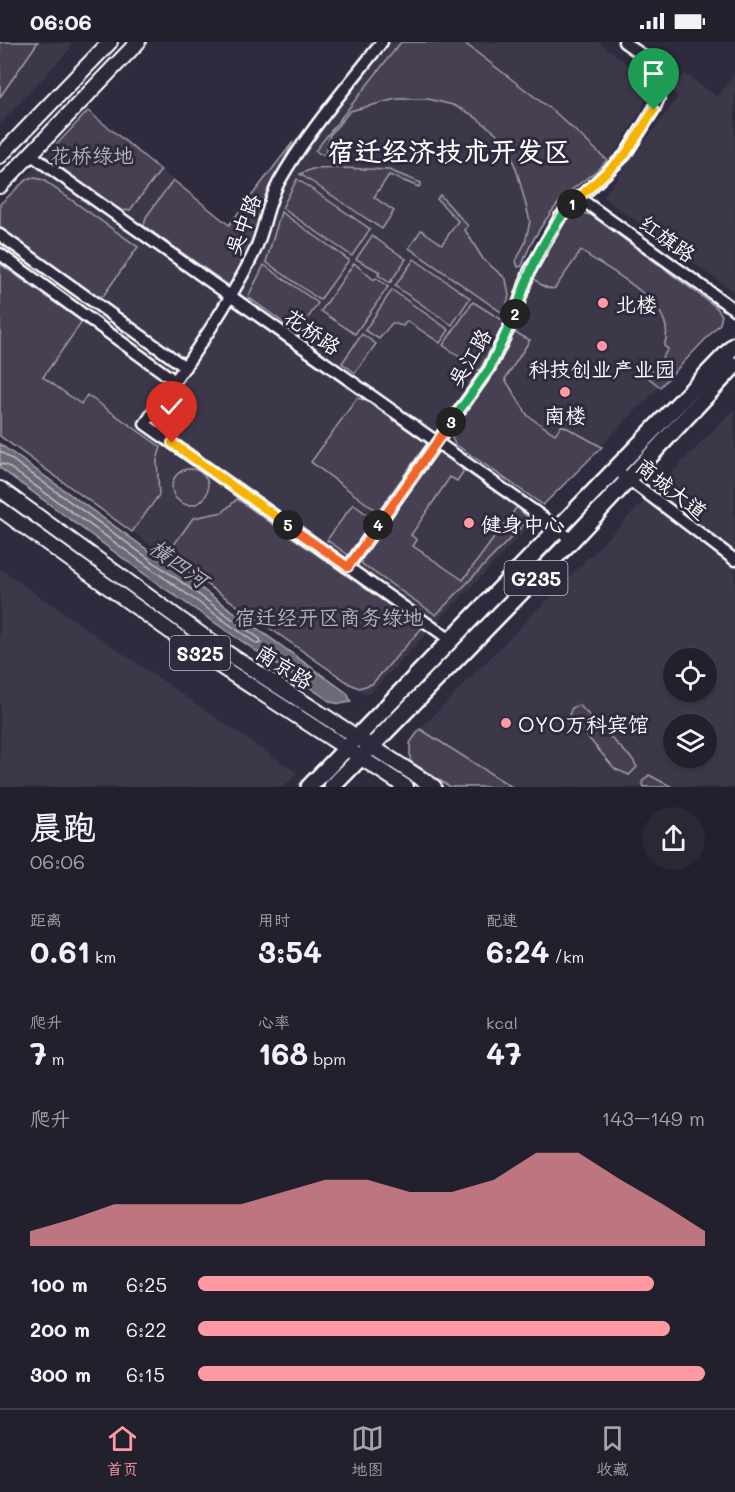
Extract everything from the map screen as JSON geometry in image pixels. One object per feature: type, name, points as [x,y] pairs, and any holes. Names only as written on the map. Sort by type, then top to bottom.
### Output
[{"type":"highway","name":"G235","points":[[309,787],[735,345]]},
{"type":"highway","name":"G235","points":[[332,787],[572,541],[735,365]]},
{"type":"main road","points":[[0,186],[138,42]]},
{"type":"main road","points":[[0,156],[106,43]]},
{"type":"main road","name":"南京路","points":[[0,489],[351,743]]},
{"type":"main road","name":"南京路","points":[[0,508],[202,655],[366,752],[434,787]]},
{"type":"main road","name":"南京路","points":[[366,752],[406,787]]},
{"type":"street","name":"吴中路","points":[[348,567],[145,424],[231,297],[255,252],[267,211],[279,182],[310,135],[382,42]]},
{"type":"street","name":"吴江路","points":[[348,567],[489,369],[513,320],[528,272],[561,217],[578,197],[625,155],[654,110],[669,74],[624,42]]},
{"type":"street","name":"花桥路","points":[[30,154],[558,528],[572,541]]},
{"type":"street","name":"红旗路","points":[[578,197],[735,310]]},
{"type":"street","points":[[0,235],[185,367]]},
{"type":"street","points":[[0,254],[175,381]]},
{"type":"street","name":"商城大道","points":[[615,469],[735,560]]},
{"type":"street","points":[[348,567],[452,641]]},
{"type":"shaded area","points":[[0,42],[71,43],[71,48],[0,124]]},
{"type":"shaded area","points":[[370,42],[598,42],[654,83],[641,111],[615,153],[593,176],[564,197],[539,232],[526,255],[507,318],[488,358],[430,441],[530,514],[533,522],[366,695],[166,556],[0,436],[0,204],[88,111],[229,225]]},
{"type":"shaded area","points":[[684,73],[717,97],[735,74],[735,293],[603,197],[678,97],[671,91]]},
{"type":"shaded area","points":[[583,213],[591,215],[716,307],[722,318],[716,329],[543,505],[455,444],[451,436],[491,374],[532,275],[571,216]]},
{"type":"shaded area","points":[[735,408],[735,787],[512,787],[420,729]]},
{"type":"shaded area","points":[[0,569],[297,773],[283,787],[0,787]]},
{"type":"green space","points":[[0,42],[38,42],[0,97]]},
{"type":"green space","points":[[401,42],[463,42],[557,114],[607,160],[558,204],[534,239],[522,266],[518,267],[516,261],[525,243],[530,221],[518,175],[508,147],[496,133],[471,114],[453,105],[428,99],[396,99],[350,111],[330,135],[325,154],[322,155],[315,151]]},
{"type":"green space","name":"花桥绿地","points":[[88,111],[161,170],[130,210],[118,211],[61,170],[53,160],[56,145]]},
{"type":"green space","points":[[293,142],[260,211],[254,244],[233,288],[144,226],[146,217],[173,180],[229,225]]},
{"type":"green space","points":[[312,169],[389,170],[421,183],[419,187],[389,175],[374,197],[394,211],[382,229],[300,174]]},
{"type":"green space","points":[[27,179],[43,180],[138,247],[103,296],[92,296],[0,228],[0,204]]},
{"type":"green space","points":[[297,179],[370,229],[352,256],[282,208]]},
{"type":"green space","points":[[440,195],[468,226],[465,230],[483,259],[506,279],[509,296],[504,314],[409,248],[421,230],[442,244],[458,221],[437,199]]},
{"type":"green space","points":[[281,212],[349,260],[320,300],[266,262]]},
{"type":"green space","points":[[583,213],[591,215],[716,307],[722,315],[720,324],[660,387],[644,374],[647,370],[652,373],[668,349],[664,346],[666,331],[662,316],[653,303],[639,290],[581,251],[555,288],[542,285],[532,275],[564,220]]},
{"type":"green space","points":[[372,236],[406,259],[390,283],[378,275],[380,272],[356,259]]},
{"type":"green space","points":[[414,259],[470,298],[452,325],[395,286]]},
{"type":"green space","points":[[354,263],[374,280],[376,278],[388,287],[355,334],[321,311]]},
{"type":"green space","points":[[0,264],[82,322],[43,377],[81,404],[87,395],[161,447],[157,460],[159,495],[132,532],[0,436]]},
{"type":"green space","points":[[264,265],[318,303],[298,333],[248,297]]},
{"type":"green space","points":[[392,290],[449,330],[440,343],[407,321],[403,326],[392,323],[379,339],[365,330]]},
{"type":"green space","points":[[473,302],[502,320],[507,318],[479,371],[443,345]]},
{"type":"green space","points":[[516,333],[530,340],[505,379],[528,416],[555,434],[562,425],[602,447],[543,505],[455,444],[451,436],[491,374],[510,336]]},
{"type":"green space","points":[[362,334],[376,344],[355,373],[342,363]]},
{"type":"green space","points":[[357,398],[368,401],[423,437],[427,443],[378,512],[311,462]]},
{"type":"green space","points":[[437,449],[461,464],[463,472],[457,481],[450,477],[411,535],[417,540],[413,546],[463,580],[517,507],[529,519],[436,615],[362,564],[361,559]]},
{"type":"green space","points":[[190,469],[203,474],[208,487],[203,500],[190,505],[177,500],[172,487],[177,474]]},
{"type":"green space","name":"宿迁经开区商务绿地","points":[[237,499],[422,628],[372,684],[359,688],[350,684],[166,556],[193,518],[223,512]]},
{"type":"green space","points":[[353,504],[374,520],[350,556],[327,540]]},
{"type":"green space","points":[[579,705],[633,760],[637,767],[629,775],[615,769],[569,715],[572,708]]},
{"type":"green space","points":[[420,729],[512,787],[450,787],[410,761],[410,743]]},
{"type":"green space","points":[[649,775],[672,787],[644,787],[642,782]]},
{"type":"water","points":[[0,444],[347,693],[351,702],[340,704],[331,702],[158,584],[0,468]]},
{"type":"place","name":"北楼","points":[[603,303]]},
{"type":"place","name":"科技创业产业园","points":[[602,346]]},
{"type":"place","name":"南楼","points":[[565,392]]},
{"type":"place","name":"健身中心","points":[[469,523]]},
{"type":"place","name":"OYO万科宾馆","points":[[506,723]]},
{"type":"district","name":"宿迁经济技术开发区","points":[[449,150]]},
{"type":"route","points":[[172,443],[348,567],[489,369],[513,320],[528,272],[561,217],[578,197],[625,155],[654,110]]},
{"type":"water label","name":"横四河","points":[[179,563]]}]
